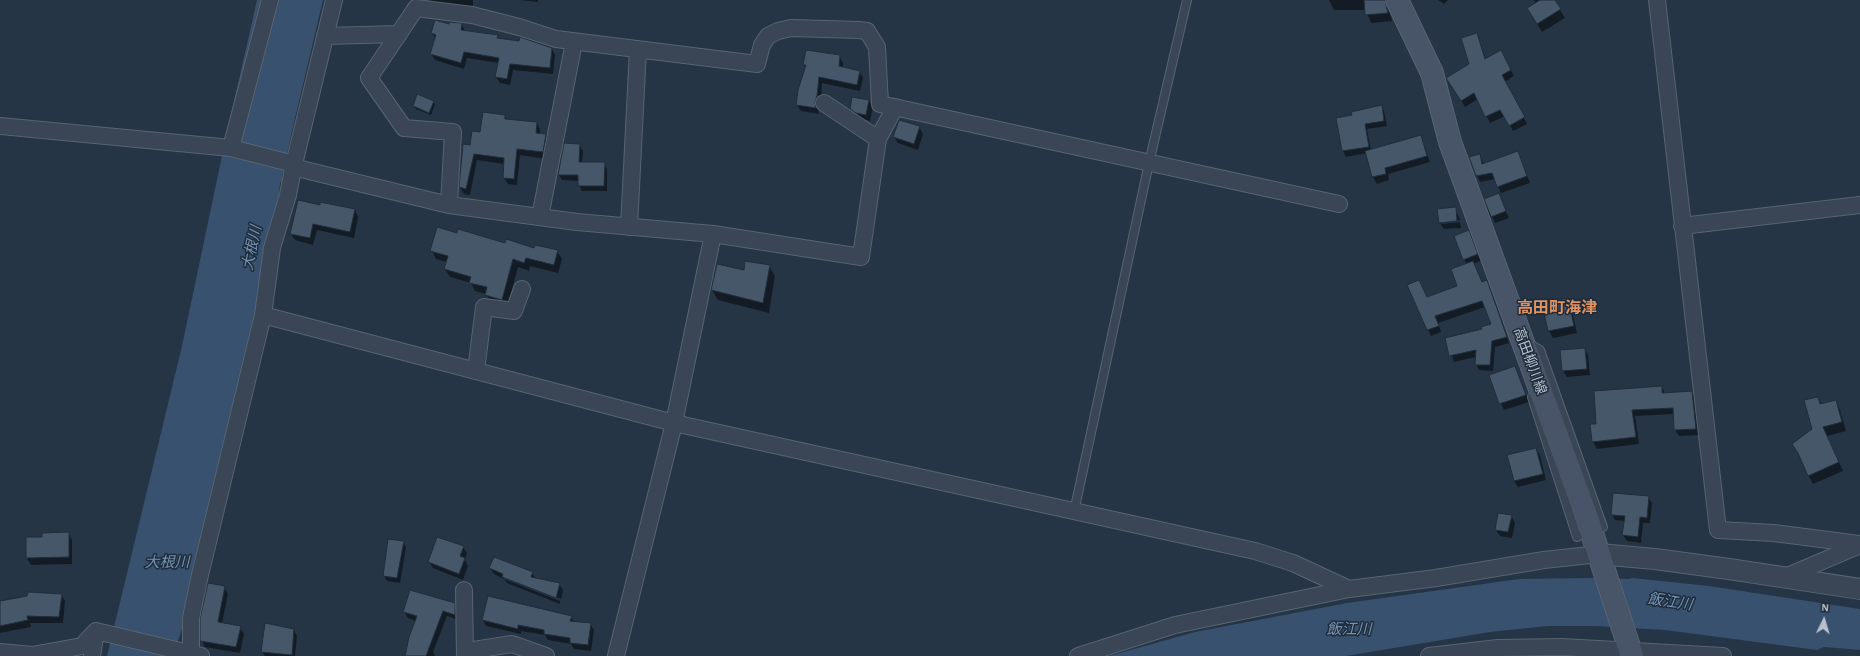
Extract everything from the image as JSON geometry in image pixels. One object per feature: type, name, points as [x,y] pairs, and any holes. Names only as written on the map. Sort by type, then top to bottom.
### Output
[{"type":"main road","name":"高田柳川線","points":[[1397,0],[1432,73],[1450,142],[1520,348],[1585,511],[1632,654]]},
{"type":"street","points":[[231,148],[270,0]]},
{"type":"street","points":[[0,652],[32,655],[82,646],[102,633],[193,654],[191,618],[263,315],[272,248],[288,195],[294,164],[334,0]]},
{"type":"street","points":[[1657,0],[1718,530],[1774,533],[1860,545]]},
{"type":"street","points":[[448,205],[453,132],[404,128],[369,78],[416,8],[472,15],[519,27],[556,39],[574,42],[757,64],[762,45],[768,36],[778,30],[791,28],[859,30],[867,32],[876,47],[880,104],[1339,204]]},
{"type":"street","points":[[325,36],[398,34]]},
{"type":"street","points":[[540,217],[574,42]]},
{"type":"street","points":[[629,227],[638,49]]},
{"type":"street","points":[[824,103],[878,140]]},
{"type":"street","points":[[0,126],[231,148],[294,164],[301,169],[448,205],[629,227],[713,234],[861,257],[878,140],[895,107]]},
{"type":"street","points":[[1682,226],[1860,205]]},
{"type":"street","points":[[616,656],[674,422],[713,234]]},
{"type":"street","points":[[476,371],[484,307],[514,311],[522,289]]},
{"type":"street","points":[[263,315],[674,422],[1255,551],[1293,563],[1349,589]]},
{"type":"street","points":[[1785,577],[1860,545]]},
{"type":"street","points":[[1078,656],[1175,625],[1349,589],[1436,578],[1544,560],[1600,558],[1655,559],[1860,589]]},
{"type":"street","points":[[464,590],[466,656]]},
{"type":"street","points":[[92,656],[102,633]]},
{"type":"street","points":[[469,656],[474,650],[512,644],[546,656]]},
{"type":"street","points":[[1429,656],[1506,648],[1562,647],[1632,654],[1723,656]]},
{"type":"lane","points":[[1074,512],[1149,163],[1187,0]]},
{"type":"lane","points":[[1520,348],[1540,350],[1603,527]]},
{"type":"lane","points":[[1528,387],[1576,537],[1579,536]]},
{"type":"water","name":"大根川","points":[[257,0],[323,0],[282,177],[285,178],[284,182],[280,182],[279,196],[246,360],[200,575],[173,656],[107,656],[182,346],[226,137]]},
{"type":"water","name":"飯江川","points":[[1632,578],[1709,586],[1860,609],[1860,650],[1824,647],[1817,650],[1665,630],[1596,626],[1548,626],[1490,632],[1346,656],[1109,656],[1195,632],[1347,603],[1519,579]]},
{"type":"building","points":[[1364,0],[1385,0],[1388,13],[1365,15]]},
{"type":"building","points":[[1540,0],[1555,0],[1561,9],[1537,24],[1527,8]]},
{"type":"building","points":[[435,20],[449,24],[449,22],[462,23],[461,30],[498,35],[497,38],[519,41],[520,37],[552,48],[550,68],[510,64],[507,79],[495,77],[499,58],[464,52],[461,63],[430,54],[436,35],[431,33]]},
{"type":"building","points":[[1477,33],[1485,59],[1501,50],[1511,70],[1502,75],[1525,117],[1509,126],[1500,110],[1485,117],[1474,93],[1461,101],[1446,78],[1469,64],[1461,38]]},
{"type":"building","points":[[806,50],[840,55],[839,66],[860,71],[857,85],[819,77],[815,102],[816,108],[796,105],[798,90],[806,65],[803,65]]},
{"type":"building","points":[[417,94],[434,101],[429,113],[413,106]]},
{"type":"building","points":[[852,97],[869,100],[866,115],[856,113],[850,109]]},
{"type":"building","points":[[1382,105],[1384,121],[1365,124],[1369,147],[1342,151],[1336,118],[1352,115],[1351,112]]},
{"type":"building","points":[[483,112],[505,115],[505,119],[537,122],[536,133],[546,134],[543,152],[517,149],[514,179],[503,178],[504,158],[474,154],[466,189],[459,187],[463,144],[470,145],[472,131],[480,132]]},
{"type":"building","points":[[899,120],[920,126],[914,144],[893,137]]},
{"type":"building","points":[[1421,135],[1427,156],[1385,168],[1386,174],[1372,177],[1365,151]]},
{"type":"building","points":[[564,143],[580,144],[579,162],[605,162],[604,186],[578,186],[578,175],[558,175]]},
{"type":"building","points":[[1518,151],[1527,176],[1497,187],[1492,173],[1476,176],[1469,157],[1480,154],[1482,164]]},
{"type":"building","points":[[1499,193],[1506,211],[1491,217],[1484,199]]},
{"type":"building","points":[[298,200],[320,205],[320,202],[355,209],[350,232],[313,224],[310,238],[290,234]]},
{"type":"building","points":[[1456,207],[1457,221],[1439,223],[1437,209]]},
{"type":"building","points":[[437,227],[457,233],[458,229],[505,243],[506,239],[534,248],[535,245],[558,250],[554,265],[526,258],[524,263],[513,259],[502,300],[485,295],[487,287],[469,283],[471,277],[444,269],[448,256],[430,251]]},
{"type":"building","points":[[1469,230],[1478,254],[1463,260],[1454,236]]},
{"type":"building","points":[[745,261],[770,265],[763,303],[711,290],[717,264],[744,270]]},
{"type":"building","points":[[1473,261],[1482,282],[1487,280],[1507,337],[1492,341],[1490,365],[1475,365],[1476,350],[1449,356],[1445,338],[1482,329],[1481,327],[1491,324],[1482,301],[1435,316],[1439,326],[1427,330],[1407,285],[1419,280],[1427,297],[1457,286],[1451,269]]},
{"type":"building","points":[[1568,298],[1574,326],[1548,331],[1542,304]]},
{"type":"building","points":[[1585,348],[1587,369],[1562,371],[1560,350]]},
{"type":"building","points":[[1515,366],[1526,395],[1499,404],[1489,375]]},
{"type":"building","points":[[1662,386],[1662,393],[1692,391],[1696,429],[1674,430],[1673,408],[1632,410],[1636,437],[1592,442],[1590,424],[1596,424],[1594,391]]},
{"type":"building","points":[[1818,397],[1820,404],[1836,400],[1842,422],[1823,427],[1839,462],[1808,476],[1798,453],[1792,444],[1812,429],[1804,400]]},
{"type":"building","points":[[1536,448],[1543,474],[1514,481],[1507,455]]},
{"type":"building","points":[[1613,493],[1649,496],[1647,518],[1640,517],[1638,537],[1622,535],[1625,516],[1611,515]]},
{"type":"building","points":[[1498,513],[1512,515],[1508,532],[1495,530]]},
{"type":"building","points":[[69,532],[69,557],[26,558],[26,537],[42,537],[42,533]]},
{"type":"building","points":[[437,537],[464,546],[460,556],[465,558],[459,574],[428,562]]},
{"type":"building","points":[[388,539],[404,541],[397,578],[383,576]]},
{"type":"building","points":[[494,557],[533,572],[531,577],[560,583],[556,598],[502,577],[503,574],[489,568]]},
{"type":"building","points":[[208,583],[225,586],[218,622],[241,626],[236,647],[200,641],[200,619]]},
{"type":"building","points":[[410,590],[455,603],[455,615],[443,611],[426,656],[405,656],[409,637],[417,616],[403,612]]},
{"type":"building","points":[[28,592],[62,594],[59,617],[27,616],[28,620],[0,626],[0,601],[27,596]]},
{"type":"building","points":[[488,596],[572,616],[570,621],[591,623],[588,645],[570,643],[570,638],[544,634],[544,630],[518,625],[518,629],[482,620]]},
{"type":"building","points":[[265,623],[294,629],[292,655],[261,652]]},
{"type":"district","name":"高田町海津","points":[[1557,308]]}]
